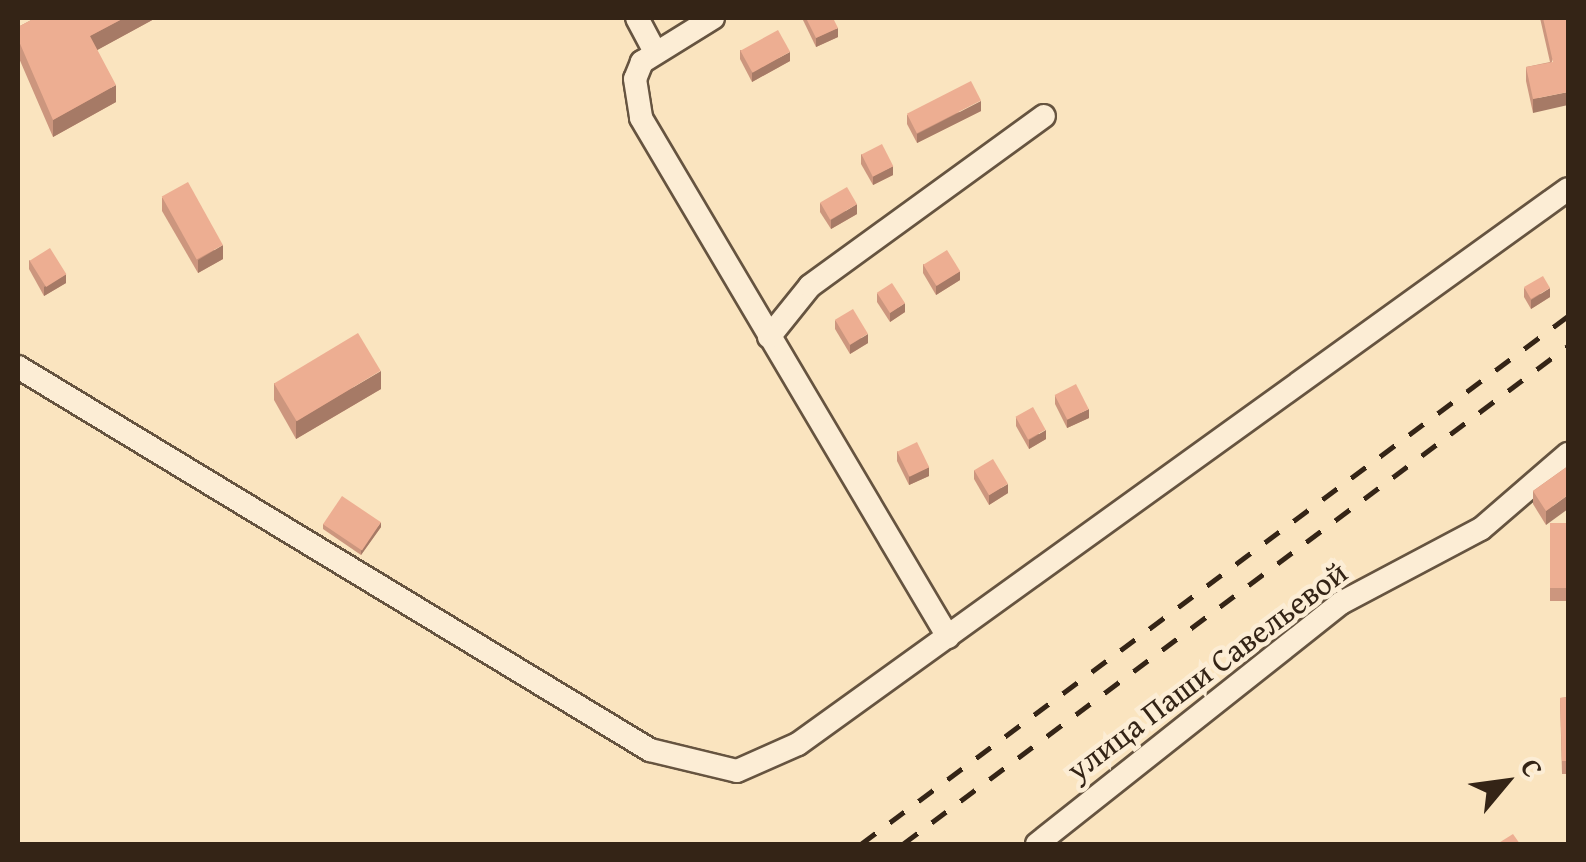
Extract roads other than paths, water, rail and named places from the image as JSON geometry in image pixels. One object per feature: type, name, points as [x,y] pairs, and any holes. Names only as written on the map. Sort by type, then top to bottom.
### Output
[{"type":"street","points":[[636,18],[654,50]]},
{"type":"street","points":[[713,18],[654,50],[635,78],[641,118],[948,637]]},
{"type":"street","points":[[770,337],[810,286],[1044,116]]},
{"type":"street","points":[[18,367],[650,750],[690,766],[760,766],[948,637],[1568,189]]},
{"type":"street","name":"улица Паши Савельевой","points":[[1036,844],[1341,602],[1481,528],[1568,454]]},
{"type":"railway","points":[[861,844],[1568,316]]},
{"type":"railway","points":[[903,844],[1568,346]]}]
